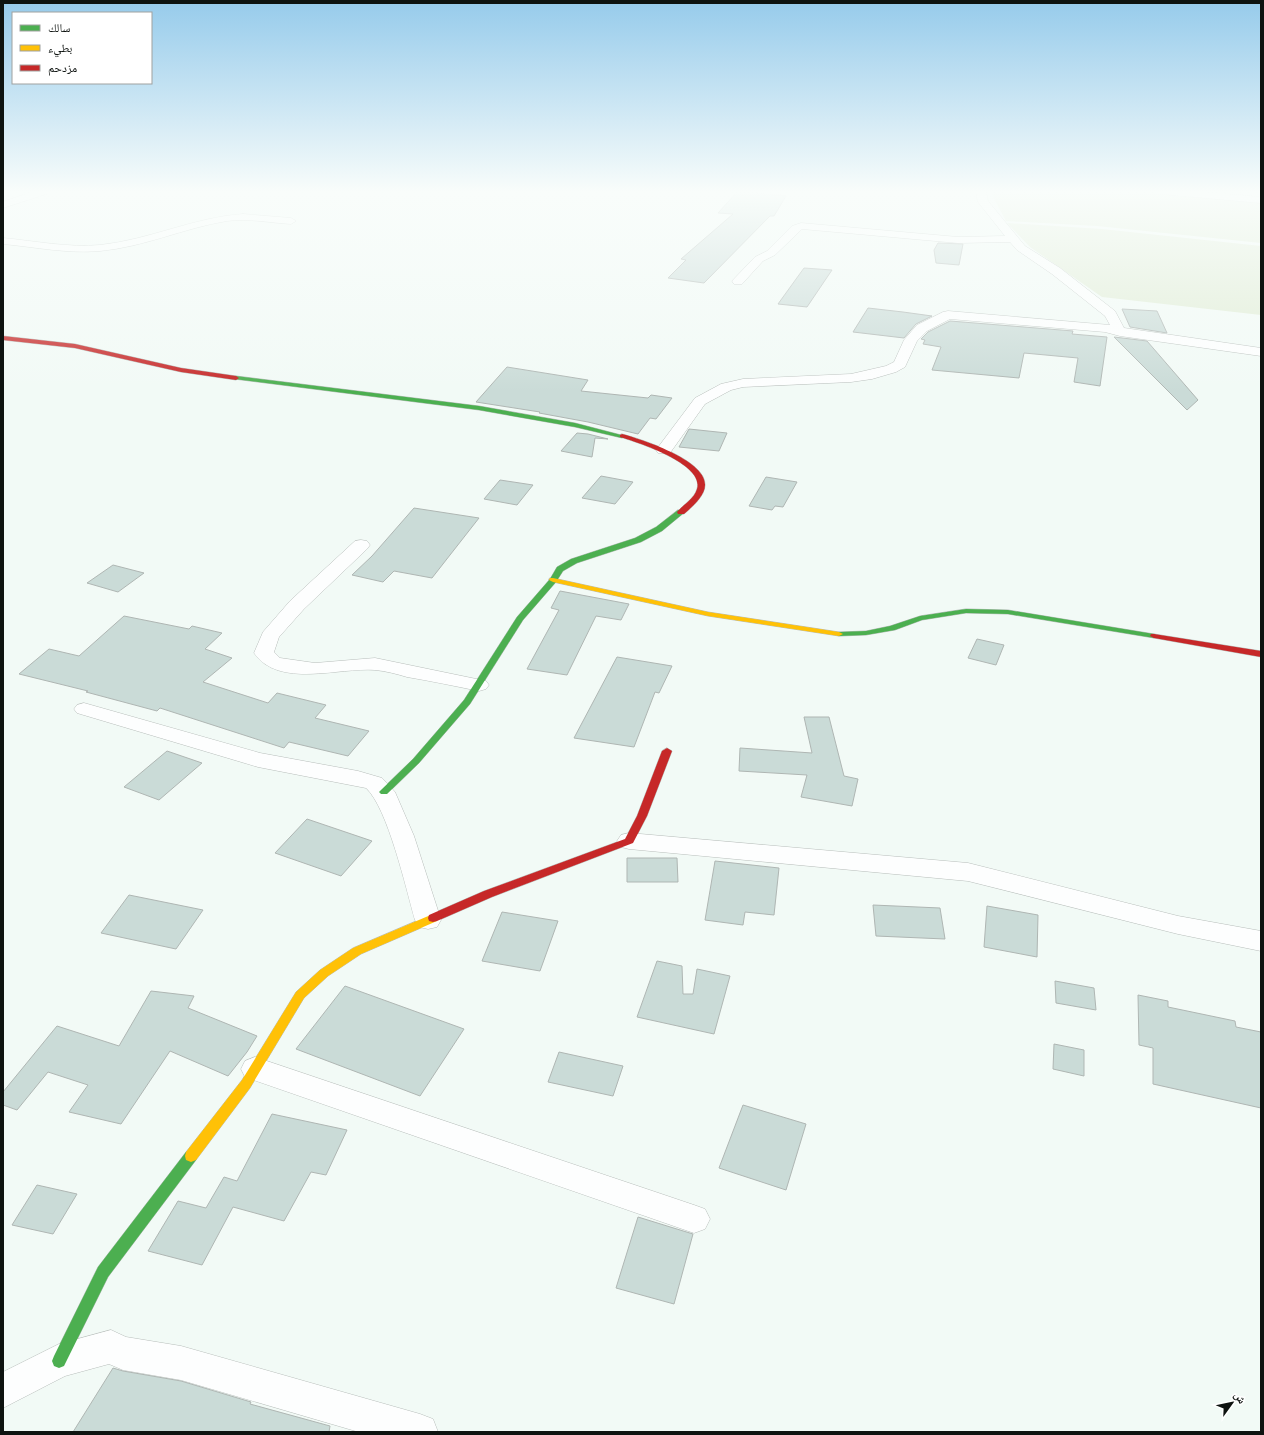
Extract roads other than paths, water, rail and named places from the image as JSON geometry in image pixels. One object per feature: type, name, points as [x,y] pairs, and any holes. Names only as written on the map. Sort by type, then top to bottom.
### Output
[{"type":"street","points":[[738,281],[761,258]]},
{"type":"street","points":[[1036,258],[1110,314],[1120,332]]},
{"type":"street","points":[[664,450],[700,401],[713,392],[744,383],[851,378],[867,376],[891,369],[900,364],[911,340],[922,328],[948,315],[1081,326],[1261,352]]},
{"type":"street","points":[[3,338],[88,349],[165,368],[190,372],[527,416],[633,439],[664,450],[695,471],[701,480],[701,488],[692,503],[659,529],[638,540],[574,561],[560,569],[553,580],[520,619],[467,702],[416,761],[384,792]]},
{"type":"street","points":[[361,545],[297,605],[270,636],[264,653],[273,662],[289,666],[315,669],[347,665],[375,664],[478,685]]},
{"type":"street","points":[[553,580],[708,614],[837,634],[866,633],[892,628],[920,618],[966,611],[1008,612],[1261,654]]},
{"type":"street","points":[[84,709],[258,760],[358,778],[374,783],[384,792],[402,836],[428,920]]},
{"type":"street","points":[[629,841],[642,816],[667,751]]},
{"type":"street","points":[[59,1361],[103,1272],[246,1084],[300,995],[324,973],[357,951],[488,894],[629,841],[968,872],[1053,892],[1178,925],[1261,941]]},
{"type":"street","points":[[255,1069],[694,1219]]},
{"type":"street","points":[[5,1395],[59,1361],[111,1347],[123,1353],[181,1363],[420,1432]]}]
